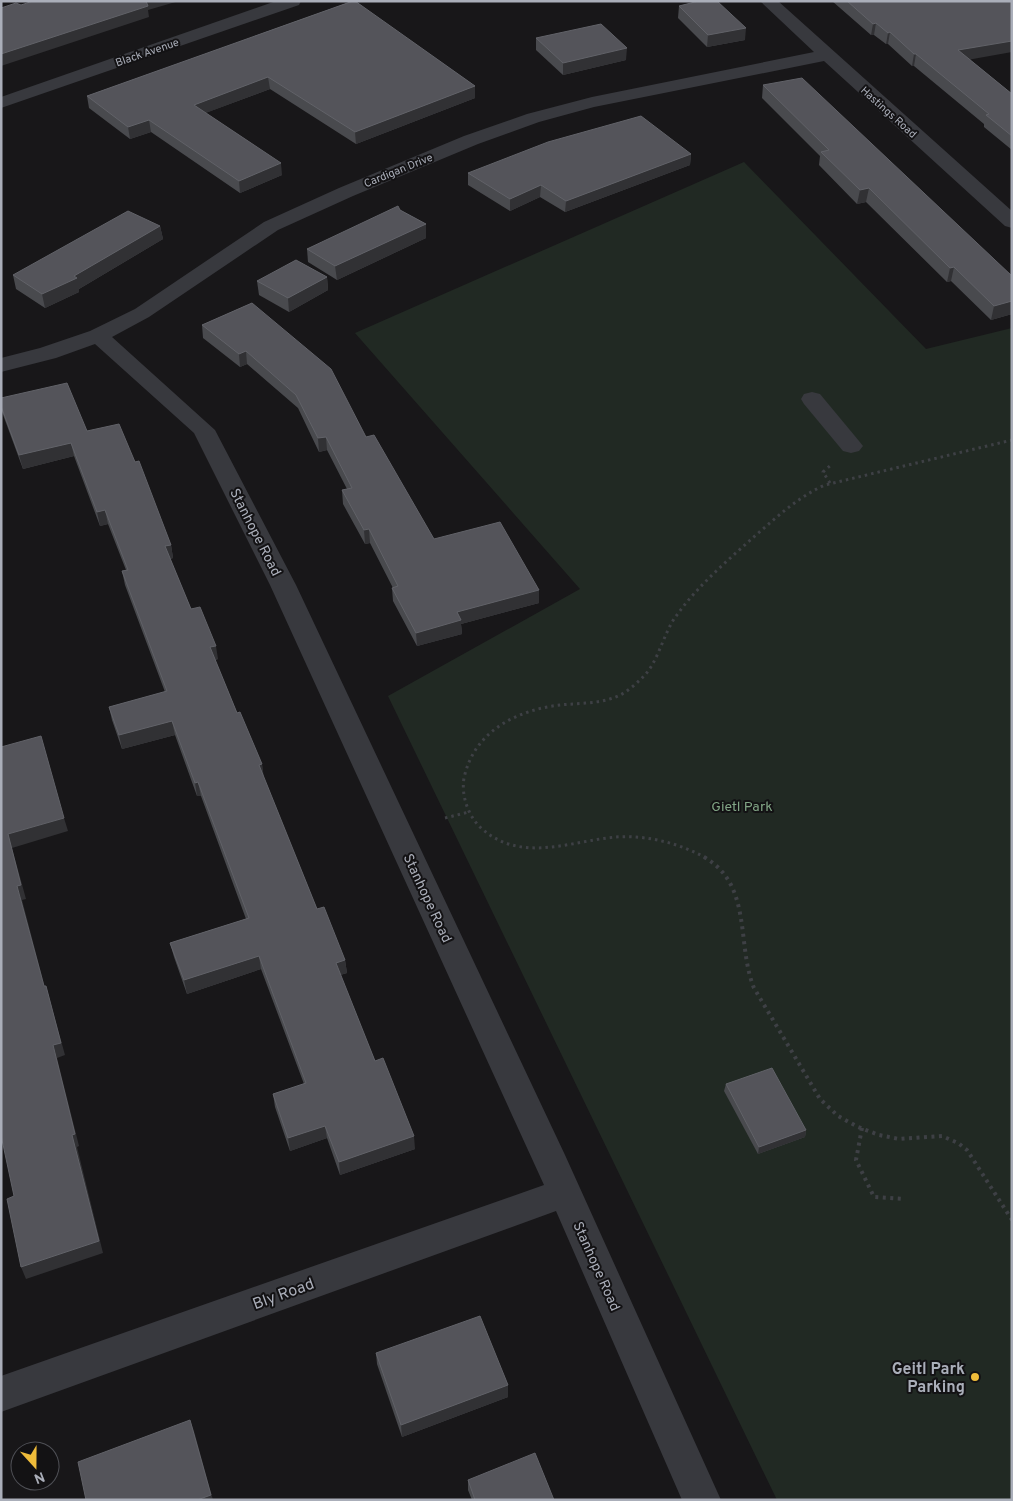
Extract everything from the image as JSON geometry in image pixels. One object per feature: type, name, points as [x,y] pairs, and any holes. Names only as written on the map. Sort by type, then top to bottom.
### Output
[{"type":"street","name":"Black Avenue","points":[[1,103],[293,1]]},
{"type":"street","name":"Hastings Road","points":[[768,1],[1012,222]]},
{"type":"street","name":"Cardigan Drive","points":[[1,365],[48,353],[98,336],[142,313],[271,226],[346,192],[471,140],[533,118],[592,102],[826,55]]},
{"type":"street","name":"Stanhope Road","points":[[98,336],[204,430],[283,585],[564,1193],[702,1500]]},
{"type":"street","points":[[812,399],[851,446]]},
{"type":"street","name":"Bly Road","points":[[1,1394],[564,1193]]},
{"type":"path","points":[[1012,440],[839,481],[809,491],[737,552],[706,582],[673,622],[645,675],[620,696],[590,704],[553,706],[504,720],[487,734],[474,753],[465,773],[463,792],[473,821],[489,834],[508,844],[527,849],[550,848],[617,837],[649,838],[674,843],[712,861],[728,876],[742,913],[753,986],[823,1103],[840,1119],[889,1138],[900,1139],[931,1135],[958,1141],[967,1150],[1012,1220]]},
{"type":"path","points":[[445,818],[469,812]]},
{"type":"path","points":[[862,1128],[856,1160],[874,1197],[906,1199]]},
{"type":"green space","name":"Gietl Park","points":[[744,162],[926,349],[1012,328],[1012,1500],[777,1500],[388,696],[580,589],[355,333]]},
{"type":"building","points":[[33,1],[146,1],[148,6],[1,54],[1,8],[16,3],[21,5]]},
{"type":"building","points":[[353,1],[475,86],[355,132],[268,77],[194,105],[281,163],[239,181],[149,120],[128,127],[87,96]]},
{"type":"building","points":[[699,1],[717,1],[746,28],[708,35],[679,6]]},
{"type":"building","points":[[847,1],[1012,1],[1012,41],[958,50],[1012,94],[1012,136],[986,115],[989,114],[914,54],[890,32],[888,33],[876,23],[873,24]]},
{"type":"building","points":[[601,24],[627,48],[563,63],[536,38]]},
{"type":"building","points":[[802,78],[1012,276],[1012,301],[994,306],[954,267],[950,268],[869,188],[860,190],[821,152],[829,150],[763,85]]},
{"type":"building","points":[[641,116],[691,154],[566,201],[541,185],[510,199],[468,173],[548,142]]},
{"type":"building","points":[[398,206],[400,210],[426,224],[335,266],[307,249]]},
{"type":"building","points":[[128,211],[160,226],[74,276],[77,278],[42,294],[13,275]]},
{"type":"building","points":[[296,260],[327,277],[288,298],[257,281]]},
{"type":"building","points":[[252,303],[331,369],[366,437],[374,435],[434,539],[500,522],[539,590],[457,612],[461,620],[416,633],[392,588],[398,586],[369,529],[364,530],[342,490],[352,488],[326,437],[318,438],[296,395],[246,351],[239,354],[202,325]]},
{"type":"building","points":[[67,383],[87,431],[119,424],[135,462],[139,461],[171,545],[165,546],[191,609],[200,607],[216,646],[210,647],[237,713],[240,712],[262,764],[259,765],[317,909],[324,907],[345,960],[336,963],[375,1061],[383,1058],[414,1136],[339,1162],[325,1126],[288,1138],[273,1094],[306,1083],[259,956],[184,980],[170,943],[249,918],[198,782],[195,783],[172,721],[119,735],[109,707],[167,691],[122,571],[128,570],[105,510],[97,512],[71,443],[19,455],[1,406],[1,398]]},
{"type":"building","points":[[41,736],[64,818],[8,834],[21,885],[17,886],[61,1043],[53,1045],[75,1134],[72,1135],[99,1241],[21,1267],[7,1199],[14,1196],[1,1135],[1,747]]},
{"type":"building","points":[[772,1068],[806,1130],[759,1147],[726,1084]]},
{"type":"building","points":[[480,1316],[508,1385],[401,1425],[376,1353]]},
{"type":"building","points":[[190,1420],[211,1495],[197,1500],[86,1500],[78,1462]]},
{"type":"building","points":[[535,1453],[554,1500],[475,1500],[468,1480]]},
{"type":"place","name":"Geitl Park Parking","points":[[975,1377]]}]
